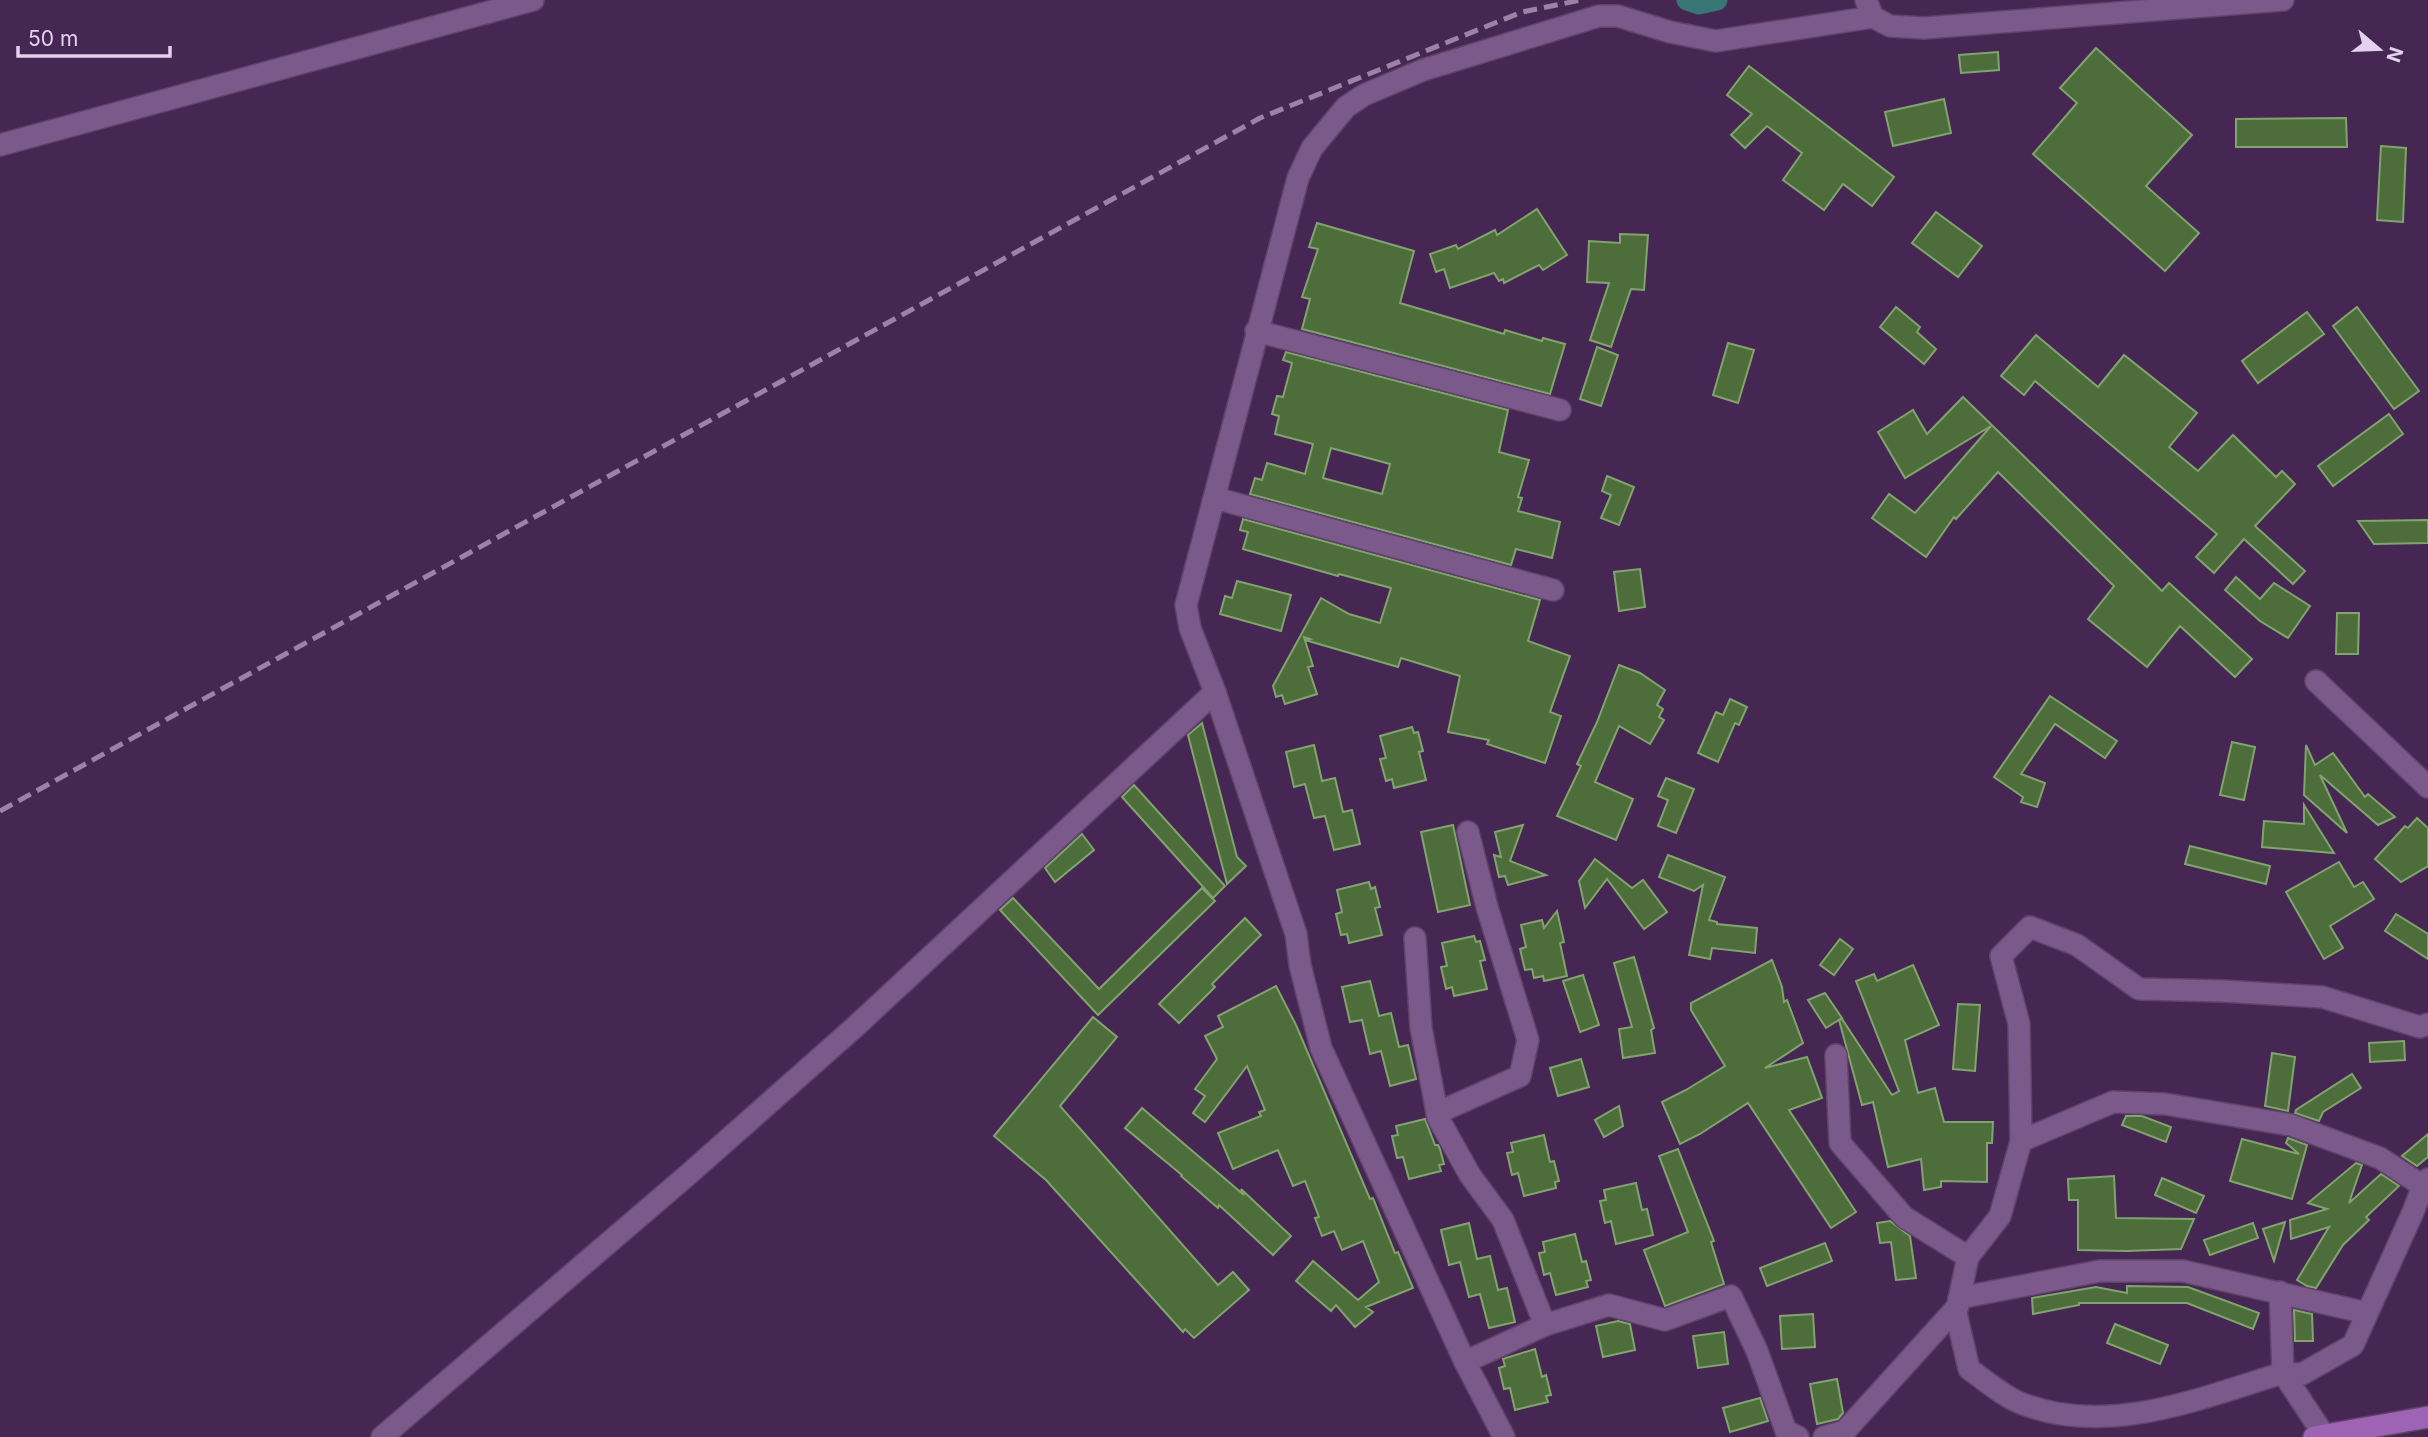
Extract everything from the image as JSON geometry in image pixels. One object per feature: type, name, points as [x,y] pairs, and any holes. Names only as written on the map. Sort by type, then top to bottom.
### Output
[{"type":"main road","points":[[2319,1436],[2428,1417]]},
{"type":"street","points":[[0,145],[533,0]]},
{"type":"street","points":[[1504,1437],[1465,1362],[1321,1048],[1300,965],[1296,934],[1215,692],[1190,628],[1186,605],[1298,178],[1312,148],[1346,107],[1364,95],[1423,70],[1599,16],[1618,16],[1682,35],[1717,41],[1870,8],[1890,26],[1924,28],[2283,0]]},
{"type":"street","points":[[1256,331],[1560,410]]},
{"type":"street","points":[[1215,498],[1553,590]]},
{"type":"street","points":[[2316,681],[2428,787]]},
{"type":"street","points":[[382,1437],[856,1027],[1215,692]]},
{"type":"street","points":[[1437,1113],[1520,1076],[1528,1040],[1487,907],[1468,832]]},
{"type":"street","points":[[2021,1141],[2113,1102],[2165,1104],[2291,1125],[2380,1158],[2425,1182],[2353,1345],[2302,1374],[2283,1373],[2152,1413],[2070,1418],[2021,1404],[1969,1369],[1956,1312],[1968,1257],[2000,1216],[2021,1141],[2020,1024],[2001,956],[2031,928],[2077,945],[2139,989],[2322,997],[2420,1027],[2428,1024]]},
{"type":"street","points":[[1415,938],[1421,1028],[1437,1113],[1470,1175],[1503,1220],[1545,1325]]},
{"type":"street","points":[[1836,1055],[1840,1143],[1904,1217],[1968,1257]]},
{"type":"street","points":[[1824,1437],[1845,1431],[1958,1302],[2100,1271],[2183,1271],[2367,1313]]},
{"type":"street","points":[[2280,1292],[2283,1373],[2319,1436]]},
{"type":"street","points":[[1465,1362],[1545,1325],[1609,1305],[1665,1320],[1731,1296],[1757,1351],[1786,1431],[1798,1437]]},
{"type":"building","points":[[2096,48],[2192,135],[2146,186],[2199,233],[2165,271],[2033,154],[2077,103],[2060,88]]},
{"type":"building","points":[[1998,52],[1999,70],[1961,73],[1959,55]]},
{"type":"building","points":[[1749,66],[1894,177],[1872,206],[1843,184],[1824,210],[1783,180],[1802,153],[1767,126],[1745,148],[1731,135],[1752,114],[1727,95]]},
{"type":"building","points":[[1944,99],[1951,133],[1893,146],[1885,112]]},
{"type":"building","points":[[2346,118],[2347,147],[2236,147],[2236,119]]},
{"type":"building","points":[[2381,146],[2406,148],[2403,222],[2377,220]]},
{"type":"building","points":[[1537,209],[1567,255],[1543,270],[1539,265],[1504,283],[1503,279],[1499,281],[1494,273],[1450,288],[1444,269],[1436,272],[1430,254],[1456,245],[1458,249],[1495,230],[1497,235]]},
{"type":"building","points":[[1936,212],[1982,246],[1958,277],[1912,243]]},
{"type":"building","points":[[1317,223],[1414,251],[1400,303],[1504,334],[1505,330],[1542,341],[1543,338],[1565,344],[1550,394],[1302,329],[1310,299],[1302,297],[1318,249],[1309,247]]},
{"type":"building","points":[[1620,234],[1648,235],[1644,290],[1631,289],[1611,347],[1590,340],[1609,283],[1587,282],[1589,241],[1620,243]]},
{"type":"building","points":[[1896,307],[1920,327],[1917,332],[1936,349],[1924,364],[1880,327]]},
{"type":"building","points":[[2357,307],[2419,391],[2394,409],[2333,326]]},
{"type":"building","points":[[2307,312],[2324,334],[2258,383],[2242,361]]},
{"type":"building","points":[[2036,335],[2098,387],[2124,355],[2197,413],[2169,447],[2198,471],[2233,435],[2276,477],[2282,471],[2295,484],[2255,526],[2305,571],[2293,584],[2244,539],[2214,573],[2196,557],[2217,534],[2035,381],[2024,395],[2001,376]]},
{"type":"building","points":[[1728,343],[1754,350],[1738,403],[1713,395]]},
{"type":"building","points":[[1597,347],[1618,355],[1601,406],[1580,399]]},
{"type":"building","points":[[1286,352],[1508,410],[1499,452],[1529,460],[1518,497],[1522,498],[1518,511],[1560,522],[1552,558],[1516,549],[1511,565],[1250,494],[1255,478],[1262,480],[1267,463],[1305,474],[1313,444],[1275,434],[1279,416],[1272,414],[1277,396],[1283,397],[1292,363],[1283,360]],"holes":[[[1331,448],[1390,464],[1382,494],[1323,478]]]},
{"type":"building","points":[[1963,397],[2162,591],[2169,583],[2252,659],[2235,677],[2180,626],[2147,667],[2088,619],[2114,586],[1998,472],[1956,519],[1954,517],[1926,557],[1872,518],[1889,494],[1915,513],[1991,426],[1905,478],[1878,432],[1913,410],[1927,434]]},
{"type":"building","points":[[2389,414],[2403,434],[2333,486],[2318,466]]},
{"type":"building","points":[[1607,476],[1634,487],[1619,525],[1601,518],[1611,495],[1602,491]]},
{"type":"building","points":[[1243,519],[1540,600],[1528,641],[1570,656],[1550,712],[1561,716],[1545,763],[1487,744],[1489,740],[1448,732],[1460,676],[1401,658],[1398,667],[1305,640],[1310,639],[1304,637],[1313,666],[1308,667],[1317,694],[1285,704],[1282,695],[1276,697],[1273,686],[1321,598],[1349,614],[1380,623],[1391,588],[1243,549],[1248,532],[1240,530]]},
{"type":"building","points":[[2428,520],[2428,543],[2374,544],[2358,521]]},
{"type":"building","points":[[1640,569],[1645,607],[1619,611],[1614,572]]},
{"type":"building","points":[[2236,577],[2260,599],[2274,583],[2310,606],[2288,638],[2260,621],[2225,590]]},
{"type":"building","points":[[1237,581],[1291,595],[1281,631],[1220,614],[1225,596],[1232,598]]},
{"type":"building","points":[[2337,613],[2359,613],[2358,654],[2336,654]]},
{"type":"building","points":[[1619,665],[1640,673],[1665,690],[1657,705],[1663,709],[1659,717],[1664,720],[1650,744],[1619,726],[1595,782],[1633,799],[1616,840],[1557,816],[1581,766],[1577,764]]},
{"type":"building","points":[[2050,696],[2117,741],[2105,758],[2055,724],[2021,774],[2045,783],[2037,807],[2021,802],[2023,797],[1994,777]]},
{"type":"building","points":[[1730,699],[1747,707],[1739,725],[1735,723],[1718,762],[1698,753],[1716,712],[1723,715]]},
{"type":"building","points":[[1202,723],[1237,857],[1246,866],[1227,884],[1188,735]]},
{"type":"building","points":[[1412,727],[1414,733],[1418,732],[1423,751],[1419,752],[1426,780],[1394,788],[1392,779],[1386,781],[1380,759],[1386,758],[1380,736]]},
{"type":"building","points":[[2232,742],[2255,747],[2244,800],[2220,795]]},
{"type":"building","points":[[1314,745],[1322,781],[1335,778],[1343,812],[1352,810],[1360,844],[1334,850],[1325,816],[1314,818],[1305,784],[1294,787],[1286,752]]},
{"type":"building","points":[[2306,745],[2315,765],[2333,753],[2365,797],[2368,794],[2395,817],[2378,825],[2320,775],[2347,833],[2304,795]]},
{"type":"building","points":[[1666,778],[1694,789],[1676,833],[1658,826],[1668,800],[1658,796]]},
{"type":"building","points":[[1134,785],[1225,886],[1213,898],[1122,797]]},
{"type":"building","points":[[2304,805],[2334,853],[2262,847],[2264,821],[2304,824]]},
{"type":"building","points":[[2417,818],[2428,828],[2428,866],[2401,882],[2375,859],[2405,826],[2408,828]]},
{"type":"building","points":[[1453,825],[1470,905],[1438,912],[1421,832]]},
{"type":"building","points":[[1523,825],[1510,861],[1546,875],[1508,885],[1505,876],[1499,877],[1494,855],[1501,857],[1495,832]]},
{"type":"building","points":[[1082,834],[1094,850],[1055,882],[1045,868]]},
{"type":"building","points":[[2190,846],[2270,866],[2266,884],[2185,864]]},
{"type":"building","points":[[1668,855],[1725,877],[1709,920],[1717,924],[1757,928],[1755,953],[1712,948],[1710,959],[1689,955],[1703,885],[1694,891],[1659,877]]},
{"type":"building","points":[[1595,859],[1632,888],[1643,880],[1667,912],[1644,929],[1607,879],[1585,908],[1579,881]]},
{"type":"building","points":[[2339,862],[2354,887],[2363,882],[2374,899],[2330,926],[2343,948],[2324,959],[2286,892]]},
{"type":"building","points":[[1369,882],[1371,889],[1375,887],[1380,907],[1375,908],[1382,935],[1349,943],[1347,934],[1341,935],[1336,914],[1342,912],[1337,890]]},
{"type":"building","points":[[1202,888],[1215,901],[1098,1015],[1000,910],[1013,898],[1099,989]]},
{"type":"building","points":[[1557,911],[1564,942],[1560,943],[1567,976],[1544,981],[1543,976],[1534,978],[1532,969],[1525,970],[1520,949],[1526,947],[1521,925],[1542,920],[1544,928]]},
{"type":"building","points":[[2396,914],[2428,934],[2428,959],[2385,931]]},
{"type":"building","points":[[1245,918],[1261,935],[1212,984],[1215,987],[1179,1023],[1159,1004]]},
{"type":"building","points":[[1474,936],[1476,942],[1480,941],[1485,960],[1480,961],[1487,989],[1454,996],[1452,987],[1446,989],[1441,967],[1447,966],[1442,943]]},
{"type":"building","points":[[1840,939],[1853,949],[1834,975],[1820,965]]},
{"type":"building","points":[[1634,957],[1654,1028],[1651,1030],[1655,1053],[1623,1058],[1619,1029],[1632,1027],[1614,963]]},
{"type":"building","points":[[1772,960],[1782,987],[1784,1002],[1787,1000],[1803,1043],[1765,1068],[1807,1057],[1822,1098],[1789,1110],[1856,1212],[1831,1228],[1748,1103],[1680,1144],[1662,1102],[1725,1066],[1691,1010],[1691,1003]]},
{"type":"building","points":[[1913,965],[1939,1025],[1905,1040],[1918,1093],[1935,1088],[1944,1122],[1993,1122],[1992,1143],[1987,1143],[1987,1182],[1941,1181],[1941,1187],[1924,1190],[1921,1159],[1888,1167],[1873,1102],[1862,1105],[1839,1020],[1842,1019],[1892,1095],[1899,1091],[1856,981],[1874,974],[1877,981]]},
{"type":"building","points":[[1583,975],[1599,1025],[1580,1032],[1563,981]]},
{"type":"building","points":[[1370,981],[1379,1016],[1391,1013],[1399,1047],[1408,1045],[1416,1079],[1390,1086],[1381,1051],[1370,1054],[1362,1020],[1350,1022],[1342,987]]},
{"type":"building","points":[[1276,986],[1296,1025],[1370,1199],[1373,1198],[1395,1253],[1398,1252],[1413,1288],[1366,1307],[1373,1312],[1355,1327],[1336,1305],[1331,1311],[1296,1281],[1313,1261],[1358,1300],[1379,1282],[1363,1241],[1342,1250],[1334,1231],[1322,1236],[1315,1218],[1319,1217],[1305,1181],[1293,1186],[1278,1150],[1233,1169],[1218,1133],[1261,1116],[1259,1112],[1265,1110],[1247,1066],[1205,1122],[1193,1113],[1205,1096],[1195,1089],[1217,1059],[1205,1036],[1223,1027],[1218,1016]]},
{"type":"building","points":[[1825,993],[1842,1018],[1826,1028],[1808,1000]]},
{"type":"building","points":[[1958,1004],[1980,1005],[1975,1071],[1953,1069]]},
{"type":"building","points":[[1093,1017],[1117,1037],[1060,1106],[1218,1285],[1233,1272],[1249,1290],[1194,1338],[1185,1329],[1183,1332],[1046,1180],[994,1136]]},
{"type":"building","points":[[2404,1041],[2405,1060],[2370,1062],[2369,1043]]},
{"type":"building","points":[[2272,1053],[2295,1057],[2288,1111],[2265,1106]]},
{"type":"building","points":[[1581,1059],[1589,1087],[1558,1096],[1550,1068]]},
{"type":"building","points":[[2352,1074],[2361,1088],[2323,1112],[2319,1121],[2295,1113],[2296,1110]]},
{"type":"building","points":[[1619,1106],[1623,1126],[1604,1137],[1595,1120]]},
{"type":"building","points":[[1142,1108],[1244,1195],[1241,1189],[1291,1236],[1273,1255],[1219,1205],[1218,1208],[1125,1128]]},
{"type":"building","points":[[2126,1116],[2142,1116],[2171,1127],[2166,1142],[2122,1125]]},
{"type":"building","points":[[1425,1119],[1435,1145],[1440,1149],[1444,1164],[1439,1165],[1441,1171],[1409,1179],[1403,1157],[1397,1158],[1392,1136],[1398,1135],[1396,1126]]},
{"type":"building","points":[[2428,1134],[2428,1157],[2417,1166],[2402,1156]]},
{"type":"building","points":[[1544,1135],[1550,1162],[1554,1161],[1559,1181],[1555,1182],[1556,1188],[1524,1196],[1518,1173],[1512,1175],[1507,1153],[1513,1152],[1511,1143]]},
{"type":"building","points":[[2288,1138],[2307,1145],[2292,1199],[2230,1181],[2242,1139],[2299,1154],[2286,1143]]},
{"type":"building","points":[[1678,1149],[1714,1241],[1711,1242],[1724,1284],[1665,1306],[1644,1250],[1688,1232],[1659,1156]]},
{"type":"building","points":[[2356,1163],[2362,1165],[2349,1203],[2381,1174],[2399,1186],[2366,1217],[2369,1220],[2343,1245],[2316,1288],[2307,1286],[2297,1280],[2329,1227],[2291,1239],[2290,1220],[2327,1209],[2308,1203]]},
{"type":"building","points":[[2114,1176],[2116,1218],[2194,1219],[2181,1249],[2078,1250],[2078,1200],[2069,1200],[2068,1179]]},
{"type":"building","points":[[2162,1178],[2204,1196],[2196,1213],[2155,1195]]},
{"type":"building","points":[[1636,1183],[1642,1210],[1647,1209],[1653,1235],[1616,1244],[1611,1221],[1605,1223],[1600,1201],[1606,1200],[1604,1190]]},
{"type":"building","points":[[1890,1221],[1910,1236],[1916,1278],[1896,1280],[1891,1242],[1880,1243],[1877,1223]]},
{"type":"building","points":[[2285,1222],[2274,1261],[2263,1229]]},
{"type":"building","points":[[1469,1223],[1477,1259],[1490,1256],[1498,1290],[1507,1288],[1515,1322],[1489,1328],[1480,1294],[1469,1297],[1460,1262],[1449,1265],[1441,1230]]},
{"type":"building","points":[[2253,1223],[2258,1238],[2210,1255],[2204,1240]]},
{"type":"building","points":[[1575,1234],[1582,1262],[1586,1261],[1591,1280],[1586,1281],[1588,1287],[1556,1295],[1550,1273],[1544,1275],[1539,1253],[1545,1252],[1543,1242]]},
{"type":"building","points":[[1825,1243],[1832,1261],[1767,1286],[1760,1268]]},
{"type":"building","points":[[2127,1286],[2188,1287],[2259,1313],[2253,1329],[2187,1303],[2079,1303],[2033,1314],[2032,1298],[2096,1287],[2127,1293]]},
{"type":"building","points":[[2294,1310],[2312,1314],[2313,1341],[2295,1341]]},
{"type":"building","points":[[1813,1314],[1815,1347],[1782,1349],[1780,1316]]},
{"type":"building","points":[[1618,1321],[1630,1324],[1635,1350],[1603,1357],[1596,1326]]},
{"type":"building","points":[[2115,1324],[2168,1345],[2160,1364],[2107,1343]]},
{"type":"building","points":[[1724,1332],[1728,1364],[1698,1368],[1693,1336]]},
{"type":"building","points":[[1535,1349],[1542,1377],[1546,1375],[1551,1395],[1546,1396],[1548,1402],[1515,1410],[1510,1388],[1504,1389],[1499,1368],[1505,1366],[1503,1359]]},
{"type":"building","points":[[1837,1379],[1843,1413],[1838,1419],[1817,1424],[1810,1384]]},
{"type":"building","points":[[1760,1398],[1768,1421],[1730,1432],[1723,1408]]},
{"type":"waterway","points":[[1687,0],[1699,4],[1717,0]]},
{"type":"railway","points":[[0,811],[1260,118],[1522,12],[1581,0]]}]
